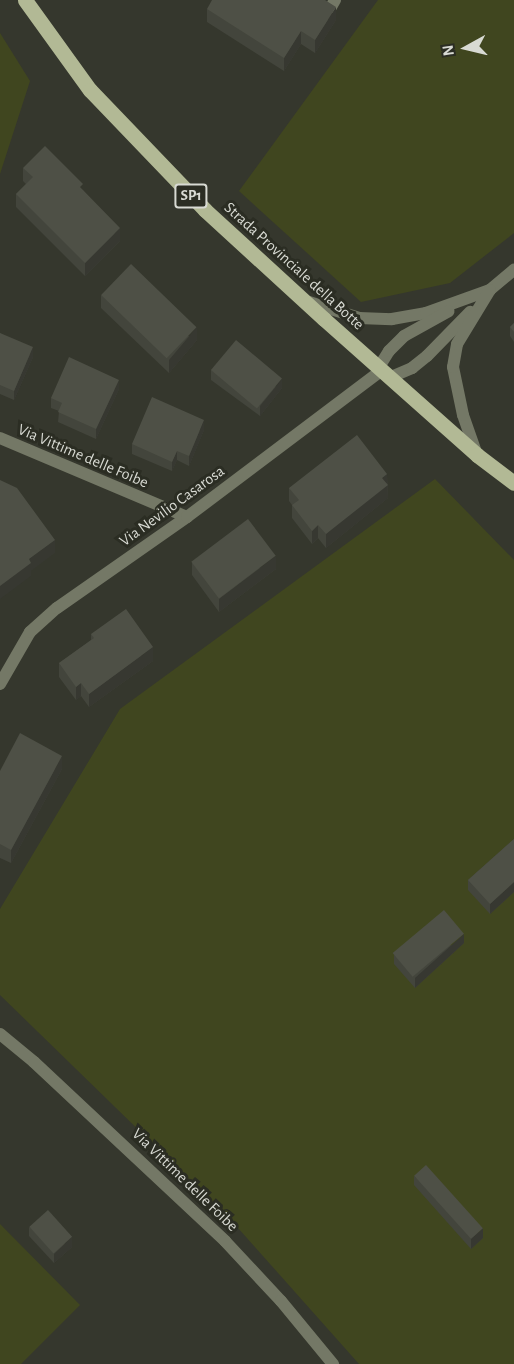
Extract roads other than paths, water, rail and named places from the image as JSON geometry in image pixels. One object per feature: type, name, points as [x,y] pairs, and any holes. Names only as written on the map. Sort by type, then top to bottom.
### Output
[{"type":"main road","name":"Strada Provinciale della Botte","points":[[25,0],[73,68],[111,114],[205,210],[302,300],[477,455],[514,483]]},
{"type":"street","name":"Via Nevilio Casarosa","points":[[384,371],[412,368],[427,356],[490,290],[514,270]]},
{"type":"street","name":"Via Nevilio Casarosa","points":[[302,300],[359,318],[392,319],[426,313],[490,290]]},
{"type":"street","name":"Via Nevilio Casarosa","points":[[0,684],[30,632],[51,614],[187,517],[384,371],[404,336],[490,290]]},
{"type":"street","name":"Via Nevilio Casarosa","points":[[477,455],[460,407],[453,367],[457,344],[490,290]]},
{"type":"street","name":"Via Vittime delle Foibe","points":[[0,438],[187,517]]},
{"type":"street","name":"Via Vittime delle Foibe","points":[[0,1034],[43,1070],[225,1241],[281,1301],[333,1364]]}]
